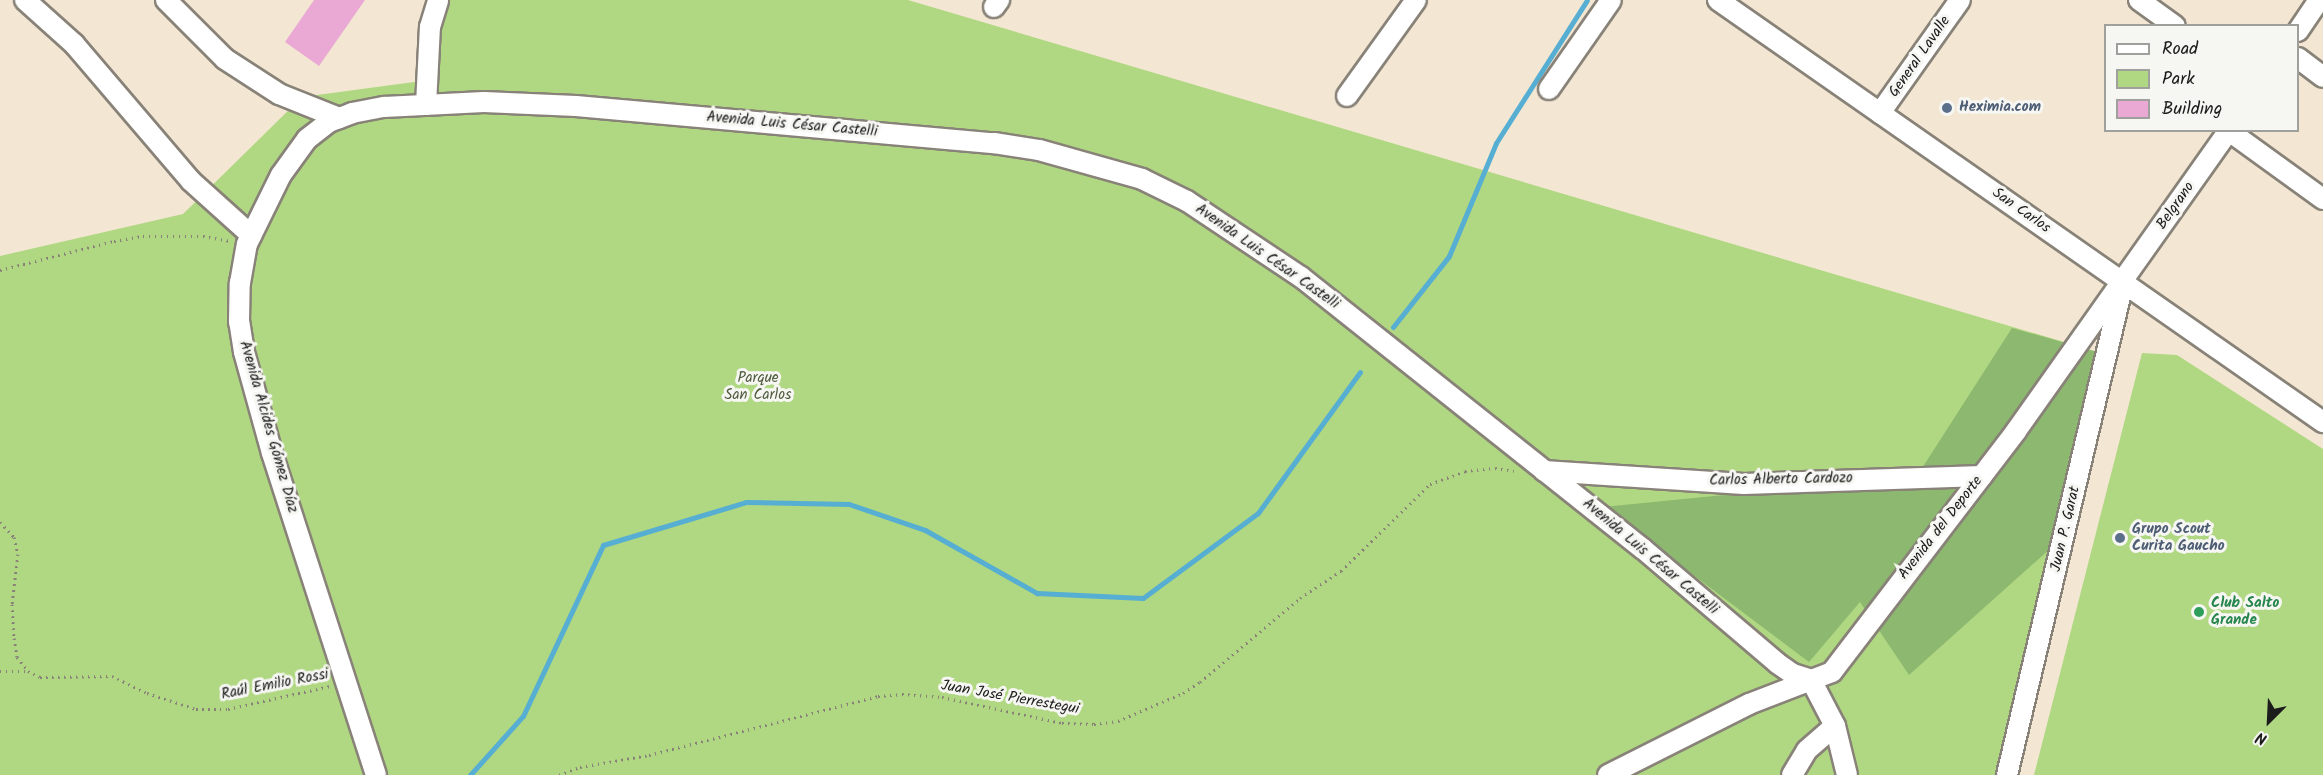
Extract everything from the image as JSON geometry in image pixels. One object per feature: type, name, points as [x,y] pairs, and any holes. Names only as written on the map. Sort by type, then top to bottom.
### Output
[{"type":"street","points":[[25,0],[74,44],[190,181],[249,239]]},
{"type":"street","points":[[166,0],[225,59],[279,94],[339,118]]},
{"type":"street","points":[[426,105],[430,27],[438,0]]},
{"type":"street","points":[[1347,96],[1416,0]]},
{"type":"street","points":[[1550,90],[1611,0]]},
{"type":"street","name":"San Carlos","points":[[1718,0],[2323,422]]},
{"type":"street","name":"General Lavalle","points":[[1880,113],[1960,0]]},
{"type":"street","points":[[2139,0],[2172,24]]},
{"type":"street","points":[[2299,29],[2319,0]]},
{"type":"street","points":[[2299,59],[2323,77]]},
{"type":"street","name":"Avenida Luis César Castelli","points":[[426,105],[484,102],[576,106],[994,143],[1039,150],[1142,179],[1187,201],[1232,228],[1301,277],[1642,548],[1777,663],[1793,675],[1811,680]]},
{"type":"street","name":"Avenida Alcides Gómez Díaz","points":[[376,775],[272,453],[244,352],[239,322],[240,283],[249,239],[281,175],[307,139],[339,118],[384,107],[426,105]]},
{"type":"street","name":"Belgrano","points":[[2062,365],[2124,282],[2228,132]]},
{"type":"street","points":[[2230,132],[2323,199]]},
{"type":"street","name":"Juan P. Garat","points":[[2007,775],[2124,282]]},
{"type":"street","name":"Avenida del Deporte","points":[[1608,775],[1749,704],[1832,672],[1982,476],[2062,365]]},
{"type":"street","name":"Carlos Alberto Cardozo","points":[[1544,471],[1744,484],[1982,476]]},
{"type":"street","points":[[1811,680],[1835,726],[1847,775]]},
{"type":"street","points":[[1792,775],[1807,750],[1835,726]]},
{"type":"path","points":[[0,270],[114,241],[143,236],[249,239]]},
{"type":"path","name":"Juan José Pierrestegui","points":[[559,775],[580,767],[649,756],[878,696],[902,694],[942,697],[1062,723],[1094,724],[1118,721],[1183,693],[1200,682],[1300,597],[1341,571],[1431,484],[1465,471],[1495,468],[1523,472]]},
{"type":"path","points":[[0,522],[14,537],[18,555],[12,603],[14,638],[17,657],[28,671]]},
{"type":"path","name":"Raúl Emilio Rossi","points":[[0,671],[28,671],[40,677],[112,676],[147,693],[196,709],[228,709],[346,683]]},
{"type":"green space","name":"Parque San Carlos","points":[[445,0],[908,0],[2101,353],[1996,775],[0,775],[0,256],[183,214],[302,97],[429,80]]},
{"type":"green space","points":[[2012,328],[2101,353],[2052,547],[1909,675],[1860,602],[1809,662],[1603,507],[1917,476]]},
{"type":"green space","name":"Club Salto Grande","points":[[2142,353],[2177,355],[2323,449],[2323,775],[2034,775]]},
{"type":"building","points":[[314,0],[365,0],[319,66],[285,42]]},
{"type":"waterway","points":[[1393,327],[1449,256],[1496,143],[1587,0]]},
{"type":"waterway","points":[[470,775],[523,716],[603,545],[746,502],[849,504],[925,530],[1037,593],[1143,598],[1258,513],[1360,372]]},
{"type":"place","name":"Heximia.com","points":[[1947,108]]},
{"type":"place","name":"Grupo Scout Curita Gaucho","points":[[2120,538]]},
{"type":"place","name":"Club Salto Grande","points":[[2199,612]]}]
